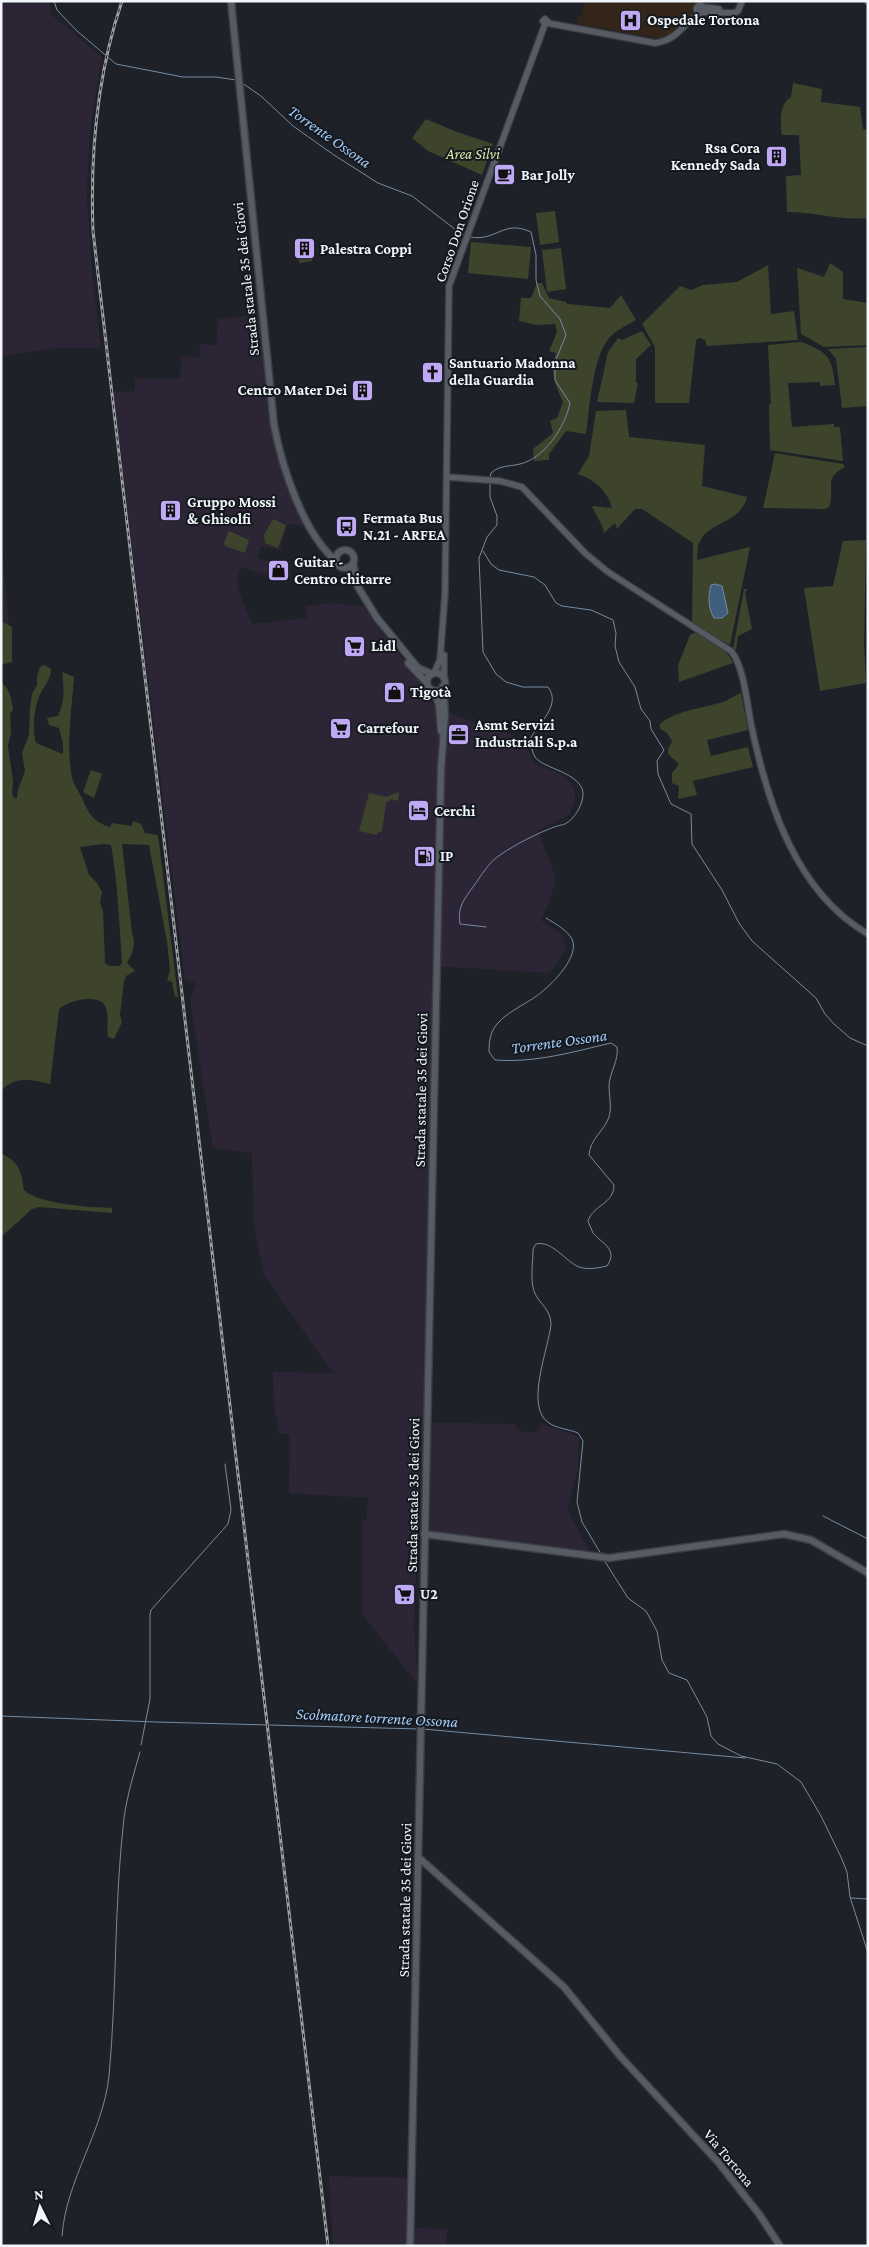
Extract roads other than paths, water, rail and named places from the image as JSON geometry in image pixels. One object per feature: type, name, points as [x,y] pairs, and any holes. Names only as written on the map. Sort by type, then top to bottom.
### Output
[{"type":"main road","name":"Strada statale 35 dei Giovi","points":[[231,1],[274,425],[289,482],[302,512],[328,554],[336,561]]},
{"type":"main road","name":"Strada statale 35 dei Giovi","points":[[323,544],[339,553]]},
{"type":"main road","points":[[355,580],[353,556],[349,552],[339,553],[336,561],[338,566],[346,568],[355,580],[364,599],[404,652],[420,670],[433,674],[438,673],[444,678],[443,686],[440,689],[433,690],[413,670],[404,652]]},
{"type":"main road","points":[[346,568],[353,563]]},
{"type":"main road","points":[[427,684],[428,677],[433,674]]},
{"type":"main road","name":"Strada statale 35 dei Giovi","points":[[410,2246],[442,745],[446,707],[443,686]]},
{"type":"main road","name":"Strada statale 35 dei Giovi","points":[[433,690],[439,700],[442,745]]},
{"type":"main road","points":[[439,700],[446,707]]},
{"type":"main road","points":[[424,1534],[609,1558],[784,1534],[811,1540],[868,1573]]},
{"type":"main road","name":"Via Tortona","points":[[418,1857],[564,1987],[652,2091],[718,2162],[759,2214],[780,2246]]},
{"type":"street","name":"Corso Don Orione","points":[[444,678],[443,636],[449,286],[464,241],[546,24],[655,43],[662,42],[678,33],[701,10],[734,13],[739,9],[742,1]]},
{"type":"street","points":[[447,477],[516,484],[526,490],[585,553],[608,572],[734,654],[740,670],[758,759],[777,819],[800,865],[815,886],[835,909],[868,934]]},
{"type":"street","name":"Corso Don Orione","points":[[433,674],[439,665],[443,636]]},
{"type":"water","points":[[711,585],[722,586],[728,613],[722,618],[714,618],[710,606]]},
{"type":"waterway","name":"Torrente Ossona","points":[[54,1],[57,10],[77,31],[116,64],[183,77],[216,77],[236,80]]},
{"type":"waterway","name":"Torrente Ossona","points":[[242,83],[261,96],[293,126],[334,155],[378,183],[412,196],[466,236]]},
{"type":"waterway","name":"Torrente Ossona","points":[[470,237],[479,238],[513,228],[531,232],[536,255],[536,280],[540,296],[560,319],[566,335],[555,362],[555,380],[570,403],[564,422],[552,440],[538,455],[529,461],[498,469],[491,473],[490,477]]},
{"type":"waterway","name":"Torrente Ossona","points":[[486,927],[460,924],[459,918],[460,908],[464,900],[482,874],[496,858],[513,847],[540,833],[569,822],[580,806],[583,796],[580,785],[575,780],[539,761],[533,753],[530,739],[551,707],[552,694],[548,687],[523,687],[506,682],[496,674],[483,652],[479,558],[487,537],[497,525],[497,516],[490,497],[490,484]]},
{"type":"waterway","points":[[483,551],[491,564],[499,570],[534,577],[545,585],[556,603],[562,606],[591,610],[613,620],[616,633],[615,646],[619,662],[635,687],[641,709],[650,721],[651,729],[664,750],[657,761],[658,774],[671,804],[691,814],[692,844],[722,890],[739,923],[752,941],[816,998],[825,1014],[834,1024],[850,1038],[868,1046]]},
{"type":"waterway","name":"Torrente Ossona","points":[[546,918],[562,928],[570,936],[573,943],[571,957],[561,973],[538,995],[508,1014],[497,1024],[490,1037],[489,1052],[495,1060],[525,1060],[554,1056],[611,1043],[617,1047],[617,1057],[609,1085],[609,1117],[594,1140],[589,1155],[614,1185],[611,1196],[594,1211],[588,1221],[593,1233],[608,1247],[611,1255],[610,1260],[607,1266],[582,1268],[548,1245],[536,1244],[533,1249],[532,1270],[534,1291],[547,1310],[551,1324],[540,1376],[538,1404],[542,1415],[549,1423],[578,1433],[583,1441],[577,1502],[582,1522],[601,1554]]},
{"type":"waterway","points":[[141,1745],[150,1699],[151,1610],[228,1524],[231,1510],[225,1464]]},
{"type":"waterway","points":[[823,1516],[868,1539]]},
{"type":"waterway","name":"Torrente Ossona","points":[[604,1560],[628,1598],[646,1611],[657,1631],[662,1660],[669,1673],[687,1680],[707,1717],[711,1736],[718,1744],[741,1756],[777,1764],[801,1782],[821,1816],[847,1872],[850,1897],[868,1953]]},
{"type":"waterway","name":"Scolmatore torrente Ossona","points":[[1,1716],[419,1729]]},
{"type":"waterway","name":"Scolmatore torrente Ossona","points":[[423,1729],[745,1758]]},
{"type":"waterway","points":[[62,2236],[70,2195],[100,2117],[109,2076],[124,1818],[140,1752]]},
{"type":"waterway","points":[[851,1898],[868,1899]]},
{"type":"railway","points":[[122,1],[106,57],[97,114],[94,143],[93,231],[328,2246]]},
{"type":"place","name":"Ospedale Tortona","points":[[631,20]]},
{"type":"place","name":"Rsa Cora Kennedy Sada","points":[[776,157]]},
{"type":"place","name":"Bar Jolly","points":[[505,175]]},
{"type":"place","name":"Palestra Coppi","points":[[304,249]]},
{"type":"place","name":"Santuario Madonna della Guardia","points":[[433,372]]},
{"type":"place","name":"Centro Mater Dei","points":[[363,390]]},
{"type":"place","name":"Gruppo Mossi & Ghisolfi","points":[[171,511]]},
{"type":"place","name":"Fermata Bus N.21 - ARFEA","points":[[347,527]]},
{"type":"place","name":"Guitar - Centro chitarre","points":[[278,571]]},
{"type":"place","name":"Lidl","points":[[355,646]]},
{"type":"place","name":"Tigotà","points":[[394,692]]},
{"type":"place","name":"Carrefour","points":[[341,728]]},
{"type":"place","name":"Asmt Servizi Industriali S.p.a","points":[[459,734]]},
{"type":"place","name":"Cerchi","points":[[418,811]]},
{"type":"place","name":"IP","points":[[424,856]]},
{"type":"place","name":"U2","points":[[404,1594]]},
{"type":"park label","name":"Area Silvi","points":[[473,154]]}]
